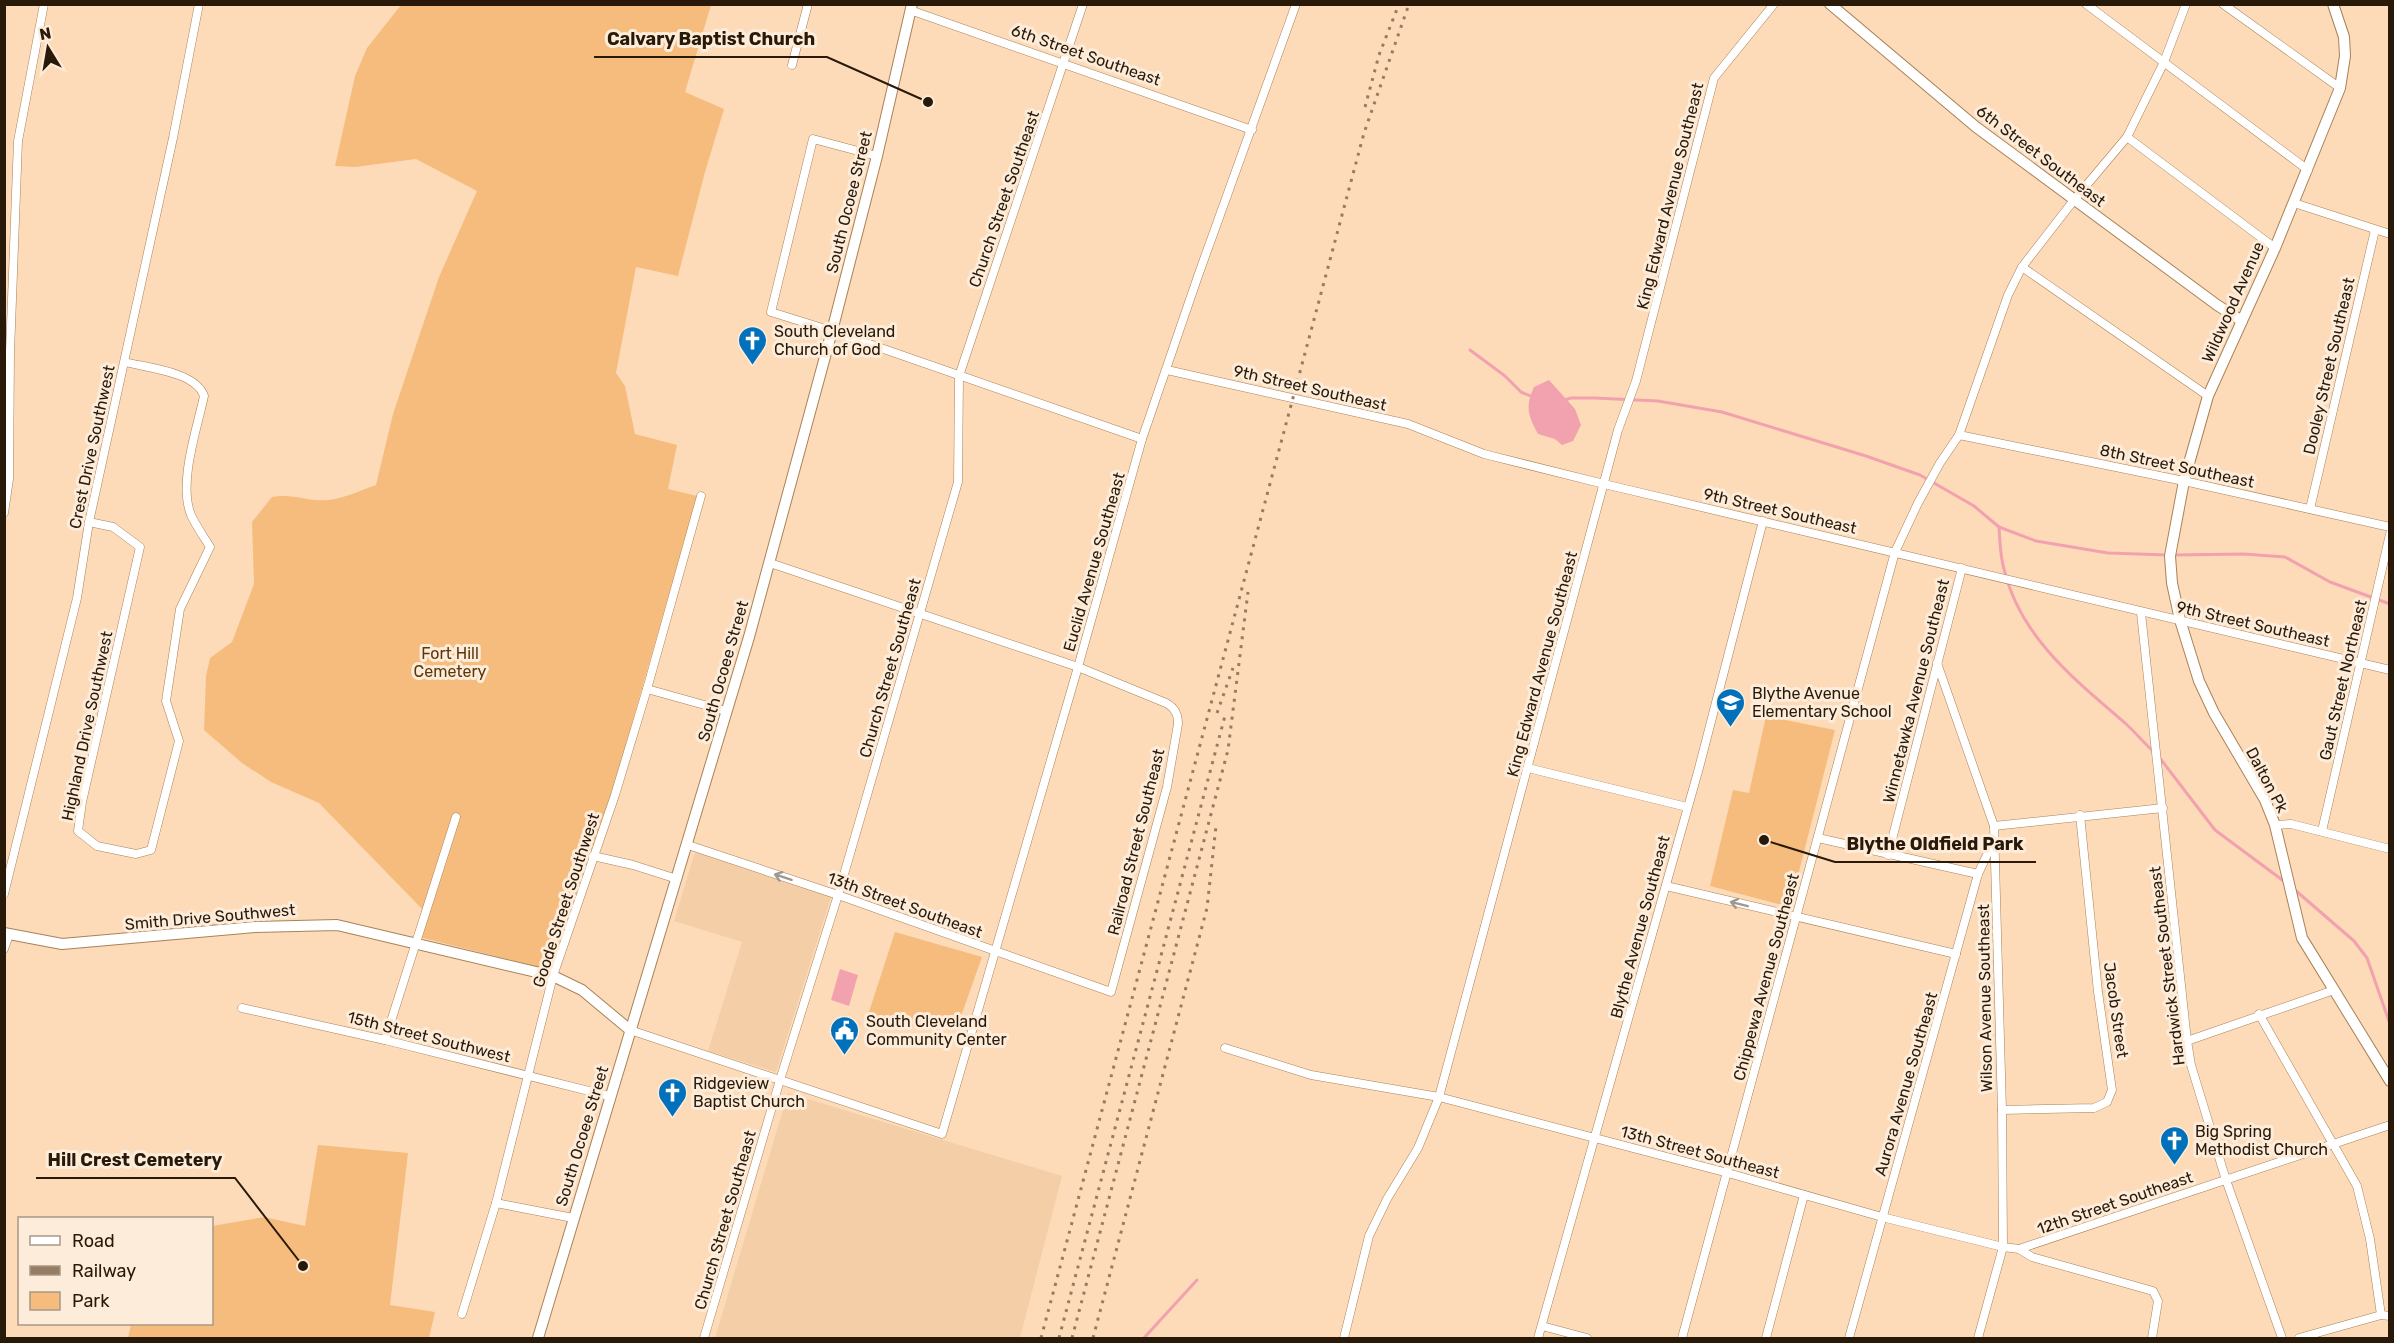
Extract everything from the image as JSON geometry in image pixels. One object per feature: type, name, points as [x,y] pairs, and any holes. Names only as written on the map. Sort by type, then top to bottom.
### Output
[{"type":"street","points":[[4,513],[9,479],[7,353],[18,141],[44,4]]},
{"type":"street","name":"Crest Drive Southwest","points":[[4,894],[77,598],[89,522],[125,362],[199,4]]},
{"type":"street","points":[[792,65],[808,4]]},
{"type":"street","name":"Church Street Southeast","points":[[704,1338],[780,1080],[838,895],[958,482],[959,376],[1083,4]]},
{"type":"street","name":"Euclid Avenue Southeast","points":[[780,1080],[942,1134],[1142,439],[1296,4]]},
{"type":"street","name":"King Edward Avenue Southeast","points":[[1344,1338],[1369,1236],[1387,1199],[1418,1148],[1439,1097],[1618,430],[1636,381],[1714,78],[1774,4]]},
{"type":"street","name":"6th Street Southeast","points":[[1830,4],[1976,127],[2217,305],[2242,321]]},
{"type":"street","points":[[2086,4],[2308,170]]},
{"type":"street","name":"Chippewa Avenue Southeast","points":[[1682,1338],[1895,552],[1918,503],[1940,463],[1959,435],[2008,295],[2022,267],[2127,137],[2164,62],[2186,4]]},
{"type":"street","points":[[2223,4],[2340,88]]},
{"type":"street","name":"Wildwood Avenue","points":[[2180,620],[2172,583],[2170,556],[2184,481],[2208,396],[2275,248],[2340,88],[2345,56],[2344,37],[2333,4]]},
{"type":"street","name":"6th Street Southeast","points":[[911,7],[1252,130]]},
{"type":"street","name":"South Ocoee Street","points":[[538,1338],[609,1096],[688,845],[770,562],[877,156],[911,7]]},
{"type":"street","points":[[2127,137],[2275,248]]},
{"type":"street","points":[[877,156],[813,140],[771,312],[1142,439]]},
{"type":"street","points":[[2294,203],[2390,234]]},
{"type":"street","name":"Dooley Street Southeast","points":[[2310,508],[2375,230]]},
{"type":"street","points":[[2022,267],[2208,396]]},
{"type":"street","name":"Highland Drive Southwest","points":[[89,522],[113,527],[140,547],[82,802],[78,831],[96,846],[136,854],[151,850],[179,741],[166,701],[180,609],[210,547],[192,515],[187,498],[188,472],[204,396],[201,388],[195,382],[182,376],[125,362]]},
{"type":"street","name":"9th Street Southeast","points":[[1167,370],[1408,424],[1484,454],[1604,484],[2390,670]]},
{"type":"street","name":"8th Street Southeast","points":[[1959,435],[2390,526]]},
{"type":"street","name":"Goode Street Southwest","points":[[462,1314],[496,1203],[553,976],[615,795],[701,496]]},
{"type":"street","name":"Blythe Avenue Southeast","points":[[1538,1338],[1666,886],[1763,521]]},
{"type":"street","name":"Gaut Street Northeast","points":[[2322,831],[2390,534]]},
{"type":"street","points":[[770,562],[1078,667]]},
{"type":"street","name":"Winnetawka Avenue Southeast","points":[[1888,855],[1962,568]]},
{"type":"street","name":"Hardwick Street Southeast","points":[[2141,612],[2191,1065],[2226,1180],[2282,1338]]},
{"type":"street","name":"Dalton Pk","points":[[2180,620],[2199,681],[2214,713],[2265,800],[2275,825],[2298,927],[2308,949],[2390,1081]]},
{"type":"street","name":"Wilson Avenue Southeast","points":[[1937,663],[1994,826],[2002,1110],[2003,1247],[1978,1338]]},
{"type":"street","name":"Railroad Street Southeast","points":[[1078,667],[1166,703],[1178,716],[1173,755],[1111,992]]},
{"type":"street","points":[[647,689],[726,711]]},
{"type":"street","points":[[1528,768],[1687,807]]},
{"type":"street","points":[[1994,826],[2080,815],[2163,808]]},
{"type":"street","name":"Jacob Street","points":[[2002,1110],[2094,1108],[2107,1102],[2112,1090],[2098,992],[2080,815]]},
{"type":"street","points":[[385,1040],[456,817]]},
{"type":"street","points":[[2275,825],[2291,824],[2390,849]]},
{"type":"street","points":[[1818,838],[1978,874]]},
{"type":"street","name":"Aurora Avenue Southeast","points":[[1849,1338],[1978,874],[1994,839]]},
{"type":"street","name":"13th Street Southeast","points":[[688,845],[838,895],[1111,992]]},
{"type":"street","points":[[593,856],[633,865],[677,879]]},
{"type":"street","points":[[1666,886],[1956,954]]},
{"type":"street","name":"Smith Drive Southwest","points":[[7,934],[62,944],[255,927],[337,925],[553,976],[582,990],[630,1030]]},
{"type":"street","points":[[4,949],[7,934]]},
{"type":"street","points":[[2187,1041],[2259,1014],[2334,990]]},
{"type":"street","name":"15th Street Southwest","points":[[242,1008],[385,1040],[609,1096]]},
{"type":"street","points":[[2259,1014],[2357,1186],[2370,1239],[2380,1315]]},
{"type":"street","points":[[630,1030],[780,1080]]},
{"type":"street","name":"13th Street Southeast","points":[[1225,1048],[1311,1075],[1439,1097],[1728,1173],[1882,1217],[2019,1249],[2032,1257],[2152,1291],[2158,1301],[2152,1338]]},
{"type":"street","name":"12th Street Southeast","points":[[2019,1249],[2390,1125]]},
{"type":"street","points":[[1766,1338],[1804,1195]]},
{"type":"street","points":[[496,1203],[573,1218]]},
{"type":"street","points":[[2299,1338],[2380,1315],[2390,1316]]},
{"type":"street","points":[[1542,1326],[1587,1338]]},
{"type":"shaded area","points":[[1549,380],[1575,409],[1581,425],[1573,441],[1562,445],[1555,439],[1538,434],[1529,411],[1529,400],[1534,387]]},
{"type":"shaded area","points":[[695,852],[832,894],[776,1072],[708,1051],[742,942],[674,921]]},
{"type":"shaded area","points":[[840,969],[858,975],[849,1006],[831,1000]]},
{"type":"shaded area","points":[[788,1093],[1062,1176],[1020,1338],[715,1338]]},
{"type":"green space","name":"Fort Hill Cemetery","points":[[401,5],[711,5],[685,92],[724,109],[678,276],[636,267],[616,373],[625,386],[635,434],[677,445],[668,489],[697,496],[612,793],[552,962],[543,968],[415,936],[422,909],[319,803],[271,782],[242,763],[204,730],[206,676],[210,658],[232,642],[254,584],[252,522],[272,497],[329,500],[376,485],[393,414],[439,277],[477,191],[416,159],[355,167],[335,166],[355,76],[367,48]]},
{"type":"green space","points":[[1766,716],[1835,730],[1790,907],[1710,886],[1733,790],[1749,793]]},
{"type":"green space","points":[[895,932],[982,957],[960,1019],[899,1029],[867,1018]]},
{"type":"green space","points":[[318,1145],[408,1153],[390,1305],[435,1312],[429,1338],[128,1338],[131,1325],[213,1325],[213,1226],[264,1217],[305,1226]]},
{"type":"waterway","points":[[1470,350],[1505,376],[1521,392],[1533,397]]},
{"type":"waterway","points":[[1564,400],[1595,398],[1658,401],[1722,412],[1920,475],[1974,506],[1999,527],[2036,541],[2108,553],[2167,555]]},
{"type":"waterway","points":[[1999,527],[2002,559],[2012,593],[2036,636],[2069,673],[2154,752]]},
{"type":"waterway","points":[[2174,555],[2244,554],[2285,557],[2330,582],[2390,604]]},
{"type":"waterway","points":[[2159,757],[2215,830],[2285,882]]},
{"type":"waterway","points":[[2295,890],[2354,941],[2367,958],[2390,1024]]},
{"type":"waterway","points":[[1144,1338],[1197,1280]]},
{"type":"railway","points":[[1365,107],[1379,55],[1399,4]]},
{"type":"railway","points":[[1041,1338],[1364,133],[1409,4]]},
{"type":"railway","points":[[1072,1338],[1228,750],[1248,592]]},
{"type":"railway","points":[[1217,713],[1233,668]]},
{"type":"railway","points":[[1059,1338],[1226,712]]},
{"type":"railway","points":[[1093,1338],[1207,908],[1216,826]]},
{"type":"place","name":"Calvary Baptist Church","points":[[928,102]]},
{"type":"place","name":"South Cleveland Church of God","points":[[753,366]]},
{"type":"place","name":"Blythe Avenue Elementary School","points":[[1731,728]]},
{"type":"place","name":"Blythe Oldfield Park","points":[[1764,840]]},
{"type":"place","name":"South Cleveland Community Center","points":[[845,1056]]},
{"type":"place","name":"Ridgeview Baptist Church","points":[[672,1118]]},
{"type":"place","name":"Big Spring Methodist Church","points":[[2174,1166]]},
{"type":"place","name":"Hill Crest Cemetery","points":[[303,1266]]}]
